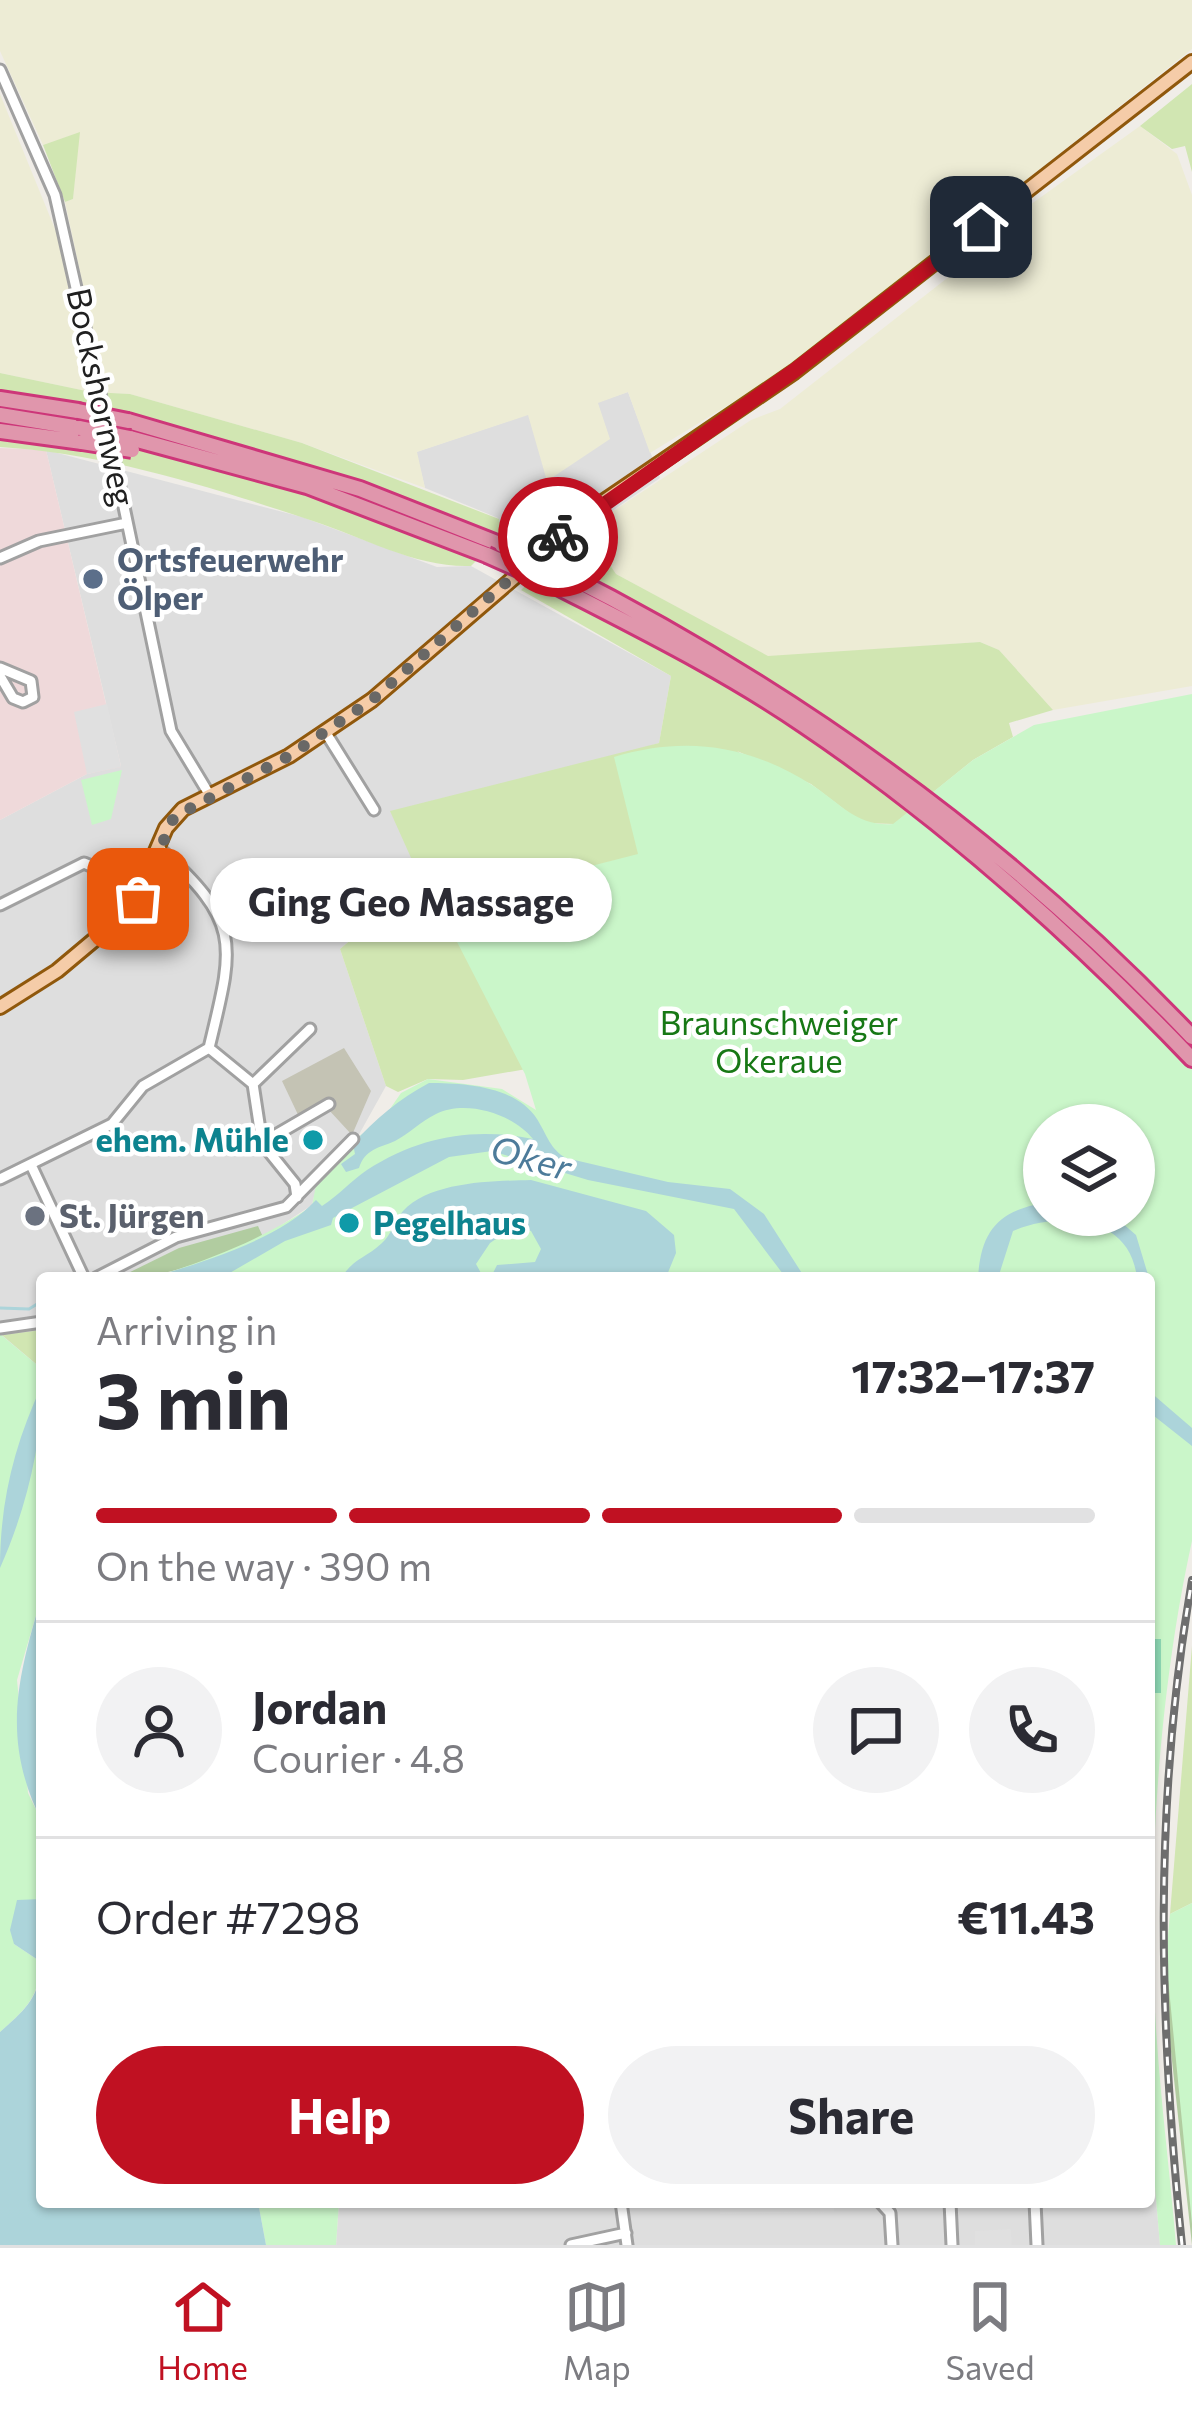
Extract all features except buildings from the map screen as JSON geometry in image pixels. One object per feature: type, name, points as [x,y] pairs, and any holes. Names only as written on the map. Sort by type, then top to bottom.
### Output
[{"type":"highway","points":[[0,399],[128,422],[360,489],[502,545],[555,577],[743,669],[1068,915],[1192,1037]]},
{"type":"highway","points":[[0,415],[257,472],[555,577]]},
{"type":"highway","points":[[0,431],[81,435]]},
{"type":"highway","points":[[897,783],[1058,925],[1192,1058]]},
{"type":"main road","points":[[0,1007],[99,939],[145,888],[174,817],[326,733],[372,700],[596,506],[794,371],[1192,62]]},
{"type":"street","name":"Bockshornweg","points":[[0,70],[37,147],[60,212],[170,731],[209,794]]},
{"type":"street","points":[[0,558],[39,541],[127,523]]},
{"type":"street","points":[[326,733],[374,810]]},
{"type":"street","points":[[0,1179],[112,1124],[143,1086],[209,1048],[227,967],[226,927],[207,893],[159,848]]},
{"type":"street","points":[[0,904],[84,863],[145,888]]},
{"type":"street","points":[[253,1084],[310,1029]]},
{"type":"street","points":[[209,1048],[253,1084],[262,1143],[295,1184],[297,1197]]},
{"type":"street","points":[[262,1143],[329,1104]]},
{"type":"street","points":[[108,1272],[176,1238],[277,1211],[353,1139]]},
{"type":"street","points":[[32,1166],[81,1272]]},
{"type":"street","points":[[0,1328],[36,1323]]},
{"type":"street","points":[[571,2245],[626,2239],[622,2208]]},
{"type":"street","points":[[885,2208],[890,2213],[892,2245]]},
{"type":"street","points":[[950,2208],[952,2245]]},
{"type":"street","points":[[1035,2208],[1036,2245]]},
{"type":"shaded area","points":[[628,392],[660,478],[586,529],[553,560],[502,535],[498,518],[425,488],[416,452],[529,414],[547,479],[598,402]]},
{"type":"shaded area","points":[[0,448],[46,450],[121,767],[87,774],[0,820]]},
{"type":"shaded area","points":[[46,450],[302,517],[437,567],[471,566],[671,676],[659,743],[614,757],[421,880],[340,949],[386,1086],[357,1138],[317,1185],[312,1205],[263,1237],[167,1272],[36,1272],[36,1364],[0,1334],[0,820],[87,774],[121,766]]},
{"type":"shaded area","points":[[107,704],[121,767],[87,774],[74,712]]},
{"type":"shaded area","points":[[344,1048],[371,1091],[352,1135],[328,1109],[270,1145],[266,1139],[301,1121],[282,1081]]},
{"type":"shaded area","points":[[1155,2187],[1160,2245],[336,2245],[339,2208],[1155,2208]]},
{"type":"shaded area","points":[[720,2208],[834,2208],[834,2212],[720,2214]]},
{"type":"shaded area","points":[[1011,2229],[1012,2245],[975,2245],[975,2231]]},
{"type":"green space","points":[[0,0],[1192,0],[1192,49],[782,372],[650,453],[628,392],[598,403],[610,439],[547,481],[528,415],[417,452],[425,488],[302,443],[130,394],[106,393],[65,202],[73,199],[79,133],[43,145],[0,51]]},
{"type":"green space","points":[[1192,84],[1192,172],[1185,146],[1172,149],[1140,126]]},
{"type":"green space","points":[[0,94],[57,234],[91,392],[0,373]]},
{"type":"green space","points":[[1140,126],[1177,154],[1192,195],[1192,686],[1053,710],[999,650],[980,642],[769,657],[616,574],[586,529],[751,420],[780,409],[992,243],[991,233]]},
{"type":"green space","points":[[80,132],[73,199],[65,202],[43,145]]},
{"type":"green space","points":[[0,373],[91,392],[130,394],[302,443],[499,519],[502,535],[471,566],[431,562],[159,474],[79,456],[0,447]]},
{"type":"green space","points":[[586,529],[616,574],[768,656],[980,642],[999,650],[1053,710],[1009,723],[1013,737],[973,760],[894,824],[862,823],[811,784],[737,751],[1069,975],[463,1080],[428,1079],[398,1092],[386,1086],[340,949],[421,880],[390,811],[659,743],[671,676],[521,590]]},
{"type":"green space","name":"Braunschweiger Okeraue","points":[[1192,694],[1192,1541],[1165,1705],[1155,1840],[1155,1272],[169,1272],[234,1248],[312,1206],[316,1185],[357,1138],[383,1119],[401,1093],[428,1079],[502,1089],[536,1110],[525,1074],[438,905],[638,854],[614,757],[691,746],[740,753],[788,771],[859,818],[893,824],[973,760],[1034,725]]},
{"type":"green space","points":[[122,770],[111,819],[92,825],[81,780]]},
{"type":"green space","points":[[258,1226],[263,1237],[175,1270],[130,1272],[179,1248]]},
{"type":"green space","points":[[36,1331],[36,1364],[2,1335]]},
{"type":"green space","points":[[0,1334],[36,1364],[36,1615],[17,1680],[28,1793],[36,1810],[36,1900],[27,1901],[14,1944],[36,1959],[36,1989],[24,2009],[0,2032]]},
{"type":"green space","points":[[1155,1639],[1161,1639],[1161,1693],[1155,1693]]},
{"type":"green space","points":[[1192,1646],[1192,1903],[1170,1914]]},
{"type":"green space","points":[[1192,1903],[1192,2224],[1166,1958],[1170,1914]]},
{"type":"green space","points":[[1192,1954],[1192,2245],[1164,1987]]},
{"type":"green space","name":"Braunschweiger Okeraue","points":[[1155,1991],[1160,2085],[1176,2245],[1160,2245],[1155,2187]]},
{"type":"green space","points":[[259,2208],[339,2208],[336,2245],[266,2245]]},
{"type":"water","name":"Oker","points":[[429,1083],[503,1093],[528,1108],[552,1146],[566,1158],[668,1182],[730,1189],[764,1214],[801,1272],[781,1272],[734,1209],[588,1180],[492,1151],[449,1157],[333,1218],[331,1225],[285,1241],[231,1272],[170,1272],[261,1238],[316,1200],[322,1206],[367,1170],[407,1149],[469,1135],[533,1139],[501,1116],[475,1109],[448,1110],[373,1150],[359,1168],[346,1172],[341,1164],[355,1154],[353,1144],[398,1103]]},
{"type":"water","points":[[531,1180],[646,1211],[674,1235],[676,1253],[668,1272],[494,1272],[497,1265],[535,1262],[541,1249],[531,1231],[515,1226],[490,1243],[476,1264],[480,1272],[346,1272],[382,1243],[415,1201],[464,1185]]},
{"type":"water","points":[[1023,1209],[1023,1228],[1013,1231],[1000,1272],[979,1272],[988,1236]]},
{"type":"water","points":[[1115,1236],[1136,1236],[1147,1272],[1136,1272]]},
{"type":"water","points":[[1155,1396],[1192,1428],[1192,1446],[1155,1417]]},
{"type":"water","points":[[36,1400],[30,1478],[0,1568],[10,1474]]},
{"type":"water","points":[[36,1618],[36,1808],[17,1736],[26,1655]]},
{"type":"water","points":[[36,1899],[36,1959],[14,1944],[10,1930],[17,1900]]},
{"type":"water","points":[[35,1992],[36,2208],[259,2208],[266,2245],[0,2245],[0,2032]]},
{"type":"waterway","points":[[0,1308],[29,1309],[36,1305]]},
{"type":"railway","points":[[1182,2245],[1168,2078],[1164,1912],[1171,1746],[1192,1580]]},
{"type":"way so far","points":[[138,899],[166,828],[183,809],[289,756],[372,700],[558,537]]},
{"type":"place","name":"Ortsfeuerwehr Ölper","points":[[93,579]]},
{"type":"place","name":"Ging Geo Massage","points":[[138,899]]},
{"type":"place","name":"ehem. Mühle","points":[[313,1140]]},
{"type":"place","name":"St. Jürgen","points":[[35,1216]]},
{"type":"place","name":"Pegelhaus","points":[[349,1223]]},
{"type":"route","points":[[558,537],[596,506],[763,394],[981,227]]}]
